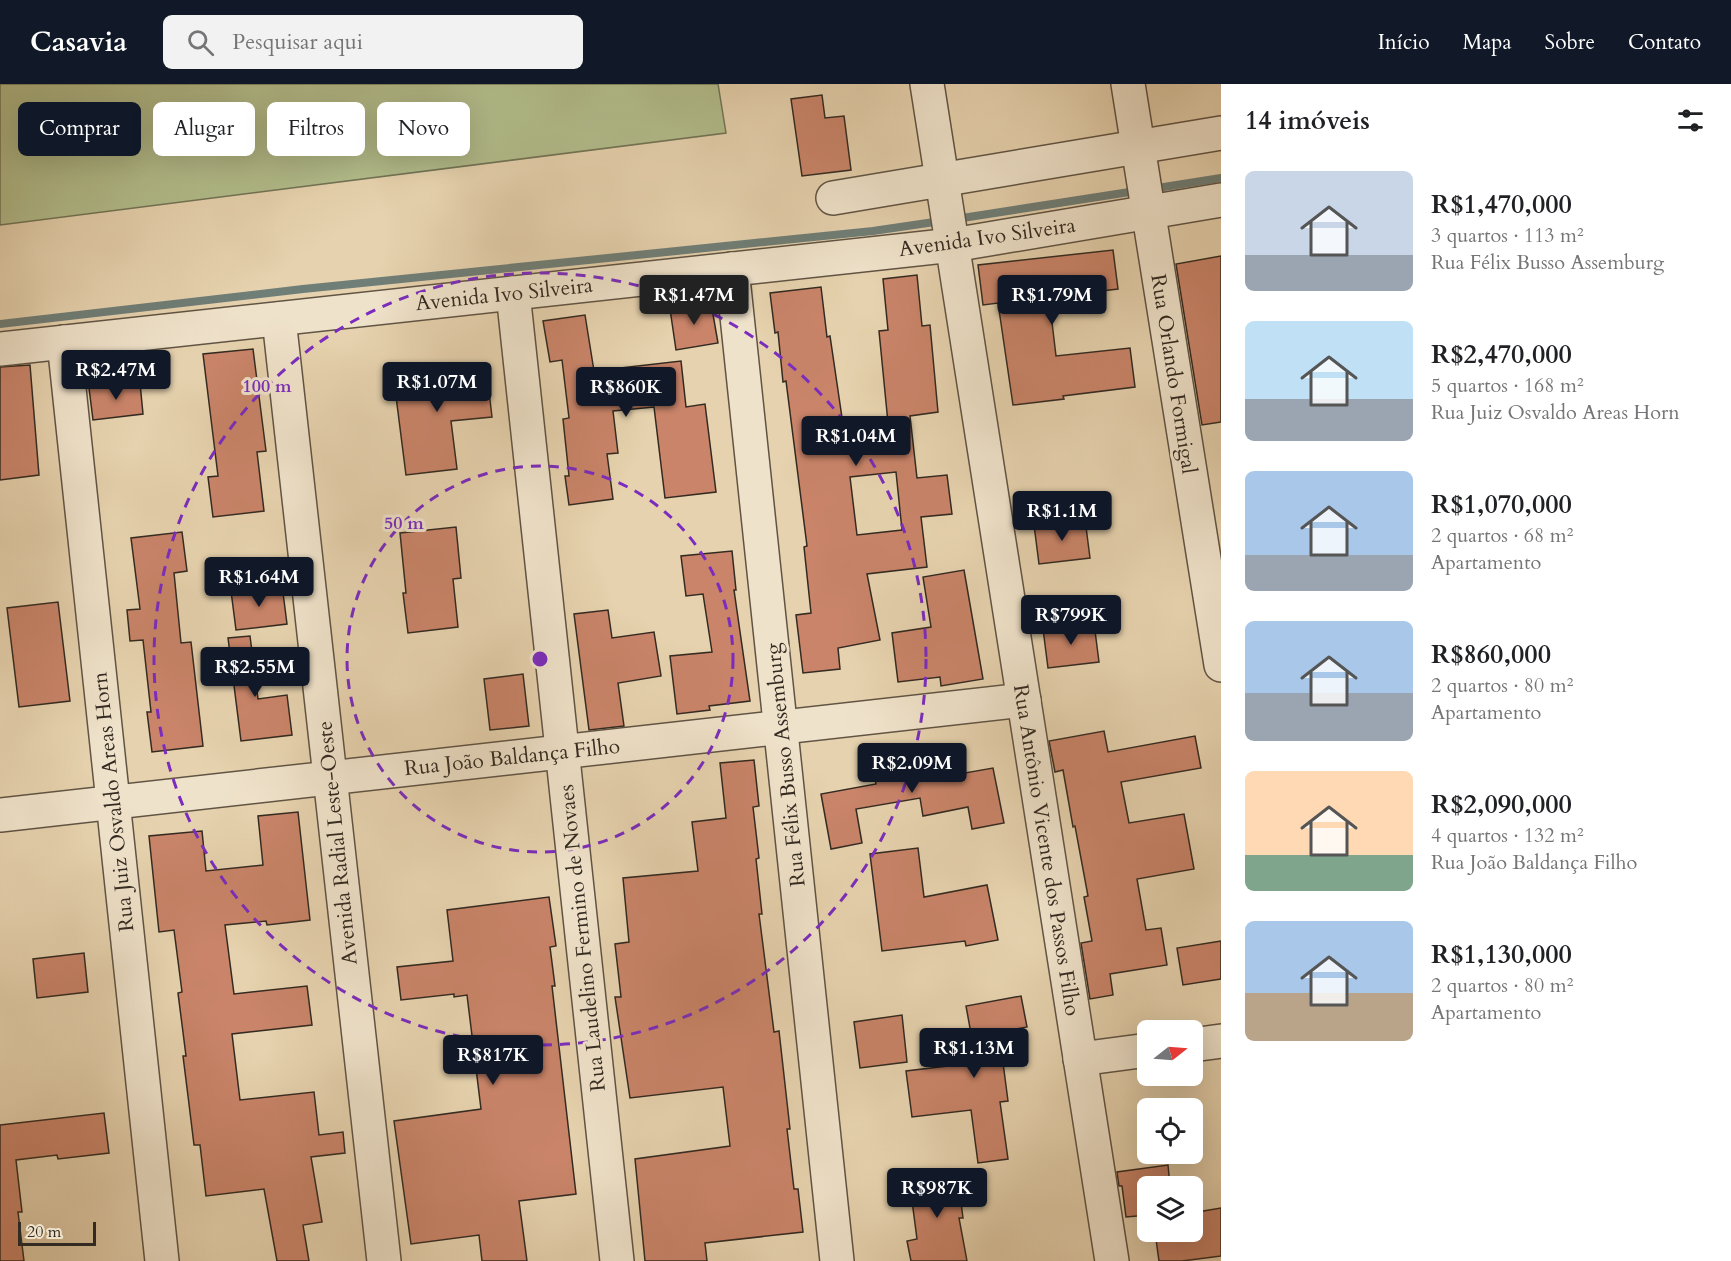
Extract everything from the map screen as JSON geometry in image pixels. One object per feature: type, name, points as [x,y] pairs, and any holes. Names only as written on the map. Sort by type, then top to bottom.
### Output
[{"type":"street","name":"Rua Antônio Vicente dos Passos Filho","points":[[927,84],[1112,1261]]},
{"type":"street","name":"Rua Orlando Formigal","points":[[1128,84],[1221,665]]},
{"type":"street","points":[[833,198],[944,189],[1140,157],[1221,133]]},
{"type":"street","name":"Avenida Ivo Silveira","points":[[0,349],[732,269],[1148,208],[1221,200]]},
{"type":"street","name":"Rua Félix Busso Assemburg","points":[[732,269],[837,1261]]},
{"type":"street","name":"Rua Laudelino Fermino de Novaes","points":[[513,293],[617,1261]]},
{"type":"street","name":"Avenida Radial Leste-Oeste","points":[[279,319],[384,1261]]},
{"type":"street","name":"Rua Juiz Osvaldo Areas Horn","points":[[64,342],[162,1261]]},
{"type":"street","name":"Rua João Baldança Filho","points":[[0,815],[1024,700]]},
{"type":"street","points":[[1203,1043],[1221,1041]]},
{"type":"street","points":[[1080,1059],[1137,1051]]},
{"type":"green space","points":[[0,84],[718,84],[726,133],[0,225]]},
{"type":"building","points":[[822,95],[825,118],[844,116],[851,170],[802,176],[791,99]]},
{"type":"building","points":[[1113,250],[1118,289],[1049,297],[1056,356],[1130,348],[1135,387],[1013,405],[998,303],[983,305],[978,265]]},
{"type":"building","points":[[1221,256],[1221,422],[1202,425],[1176,264]]},
{"type":"building","points":[[917,275],[922,326],[930,325],[938,412],[910,416],[917,478],[947,475],[952,514],[921,517],[927,567],[867,574],[880,640],[838,648],[840,669],[803,673],[796,615],[811,613],[804,547],[807,546],[786,381],[783,382],[778,332],[775,333],[770,293],[821,287],[827,337],[830,336],[845,438],[889,433],[879,331],[888,330],[883,279]],"holes":[[[896,472],[902,530],[857,535],[850,477]]]},
{"type":"building","points":[[711,303],[718,343],[676,350],[670,309]]},
{"type":"building","points":[[585,315],[594,371],[681,361],[686,407],[705,404],[716,492],[665,498],[654,407],[613,411],[618,453],[607,454],[613,499],[569,505],[565,476],[569,476],[563,419],[569,418],[562,360],[550,362],[543,321]]},
{"type":"building","points":[[253,349],[266,451],[257,452],[264,511],[213,517],[208,477],[218,476],[203,354]]},
{"type":"building","points":[[30,365],[39,475],[0,480],[0,367]]},
{"type":"building","points":[[486,366],[492,417],[451,421],[457,469],[406,475],[393,373],[432,369],[432,372]]},
{"type":"building","points":[[140,383],[143,414],[93,420],[89,388]]},
{"type":"building","points":[[1085,519],[1090,558],[1039,564],[1034,525]]},
{"type":"building","points":[[456,527],[461,578],[453,579],[458,627],[408,633],[400,533]]},
{"type":"building","points":[[182,532],[187,571],[174,573],[181,643],[191,642],[203,746],[152,752],[147,712],[151,712],[143,640],[130,641],[127,610],[140,609],[131,538]]},
{"type":"building","points":[[732,551],[736,590],[734,590],[750,701],[709,706],[710,710],[677,714],[670,656],[712,652],[703,594],[686,596],[681,556]]},
{"type":"building","points":[[964,570],[983,679],[941,686],[940,677],[898,682],[892,633],[931,627],[923,577]]},
{"type":"building","points":[[282,585],[287,624],[236,630],[231,591]]},
{"type":"building","points":[[58,602],[70,701],[19,707],[7,608]]},
{"type":"building","points":[[608,610],[612,638],[654,632],[661,676],[618,683],[624,726],[589,730],[574,614]]},
{"type":"building","points":[[1094,623],[1099,662],[1048,668],[1043,629]]},
{"type":"building","points":[[250,636],[258,699],[287,695],[292,735],[241,741],[228,638]]},
{"type":"building","points":[[523,674],[529,726],[490,730],[484,679]]},
{"type":"building","points":[[1104,731],[1108,752],[1195,736],[1201,768],[1121,782],[1129,823],[1184,814],[1194,869],[1137,879],[1146,930],[1161,928],[1167,965],[1110,974],[1113,995],[1090,999],[1081,943],[1092,941],[1084,897],[1088,896],[1063,770],[1055,772],[1049,741]]},
{"type":"building","points":[[902,744],[905,762],[944,755],[948,776],[993,768],[1004,823],[972,829],[968,807],[923,816],[920,798],[856,809],[862,843],[831,849],[821,794],[876,784],[870,750]]},
{"type":"building","points":[[754,760],[759,806],[753,807],[759,858],[756,859],[762,914],[759,914],[774,1032],[779,1031],[794,1189],[798,1189],[803,1232],[705,1243],[707,1261],[645,1261],[635,1159],[730,1146],[723,1087],[630,1098],[615,997],[621,997],[615,944],[629,942],[623,878],[698,871],[692,822],[726,818],[720,763]]},
{"type":"building","points":[[298,812],[310,920],[267,925],[266,921],[225,925],[234,994],[307,986],[312,1025],[232,1034],[240,1100],[314,1092],[319,1135],[343,1132],[345,1153],[311,1157],[322,1222],[303,1225],[309,1261],[277,1261],[264,1189],[206,1196],[200,1145],[194,1145],[183,1056],[186,1056],[178,993],[182,992],[174,930],[159,932],[149,836],[202,831],[206,871],[263,865],[258,816]]},
{"type":"building","points":[[918,848],[924,897],[987,885],[998,940],[966,946],[965,941],[882,951],[870,854]]},
{"type":"building","points":[[549,897],[556,946],[550,947],[555,986],[552,986],[576,1194],[519,1201],[527,1261],[482,1261],[479,1235],[411,1244],[394,1121],[481,1109],[467,995],[454,997],[454,994],[401,1000],[397,967],[453,961],[447,910]]},
{"type":"building","points":[[1221,941],[1221,979],[1183,985],[1177,948]]},
{"type":"building","points":[[84,953],[88,992],[37,998],[33,959]]},
{"type":"building","points":[[1021,996],[1027,1027],[999,1032],[1008,1101],[1000,1102],[1008,1159],[978,1163],[971,1110],[912,1117],[906,1071],[973,1063],[976,1061],[966,1006]]},
{"type":"building","points":[[902,1015],[907,1062],[860,1068],[854,1022]]},
{"type":"building","points":[[104,1113],[109,1153],[58,1159],[57,1155],[16,1160],[22,1212],[18,1212],[24,1261],[0,1261],[0,1125]]},
{"type":"building","points":[[1168,1165],[1169,1176],[1137,1176],[1137,1216],[1126,1217],[1122,1186],[1119,1186],[1117,1172]]},
{"type":"building","points":[[957,1172],[963,1218],[959,1218],[967,1261],[911,1261],[907,1241],[917,1239],[909,1178]]},
{"type":"building","points":[[1221,1208],[1221,1256],[1182,1261],[1159,1261],[1156,1242],[1203,1242],[1203,1211]]},
{"type":"waterway","points":[[1151,189],[1221,178]]},
{"type":"waterway","points":[[956,219],[1136,191]]},
{"type":"waterway","points":[[0,324],[303,289],[873,231],[941,221]]}]
